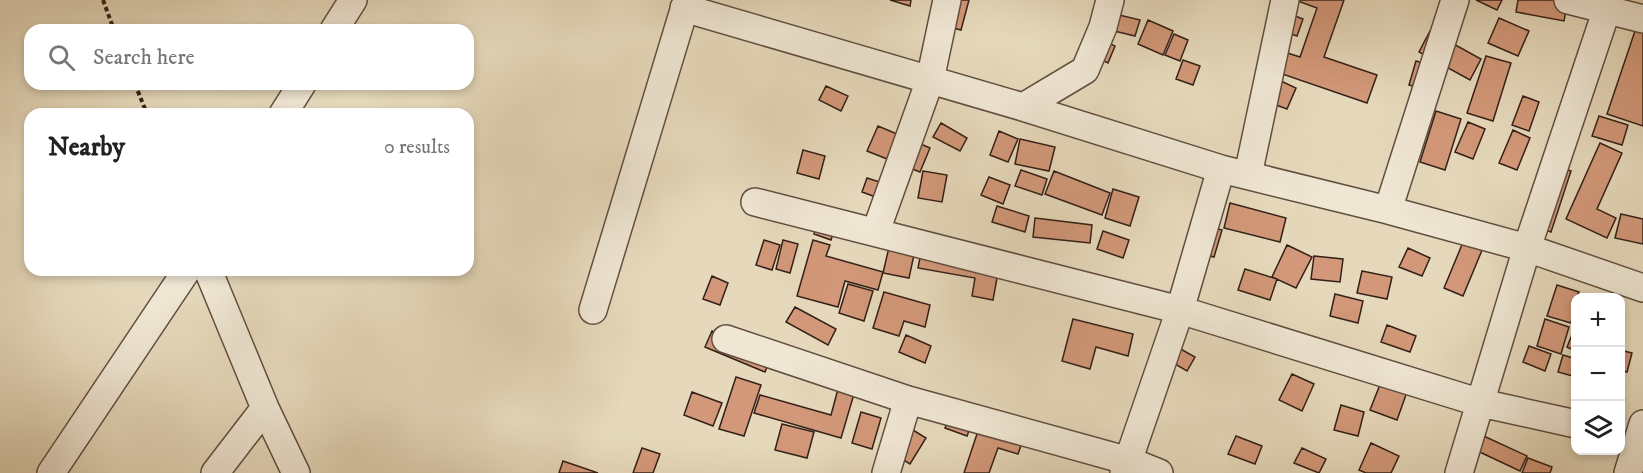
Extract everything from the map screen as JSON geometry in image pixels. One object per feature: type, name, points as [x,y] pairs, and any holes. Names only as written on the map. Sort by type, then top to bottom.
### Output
[{"type":"street","points":[[338,24],[352,0]]},
{"type":"street","points":[[876,231],[930,80],[947,0]]},
{"type":"street","points":[[1023,107],[1085,70],[1103,27],[1110,0]]},
{"type":"street","points":[[1248,175],[1285,0]]},
{"type":"street","points":[[1388,210],[1455,0]]},
{"type":"street","points":[[1459,473],[1527,248],[1628,11],[1568,0]]},
{"type":"street","points":[[593,310],[686,4],[1221,169],[1388,210],[1527,248],[1643,288]]},
{"type":"street","points":[[287,108],[298,90]]},
{"type":"street","points":[[1126,467],[1180,310],[1221,169]]},
{"type":"street","points":[[755,202],[1180,310],[1481,403],[1571,423]]},
{"type":"street","points":[[51,473],[183,276]]},
{"type":"street","points":[[210,276],[265,408],[296,473]]},
{"type":"street","points":[[726,339],[908,400],[1126,467],[1159,473]]},
{"type":"street","points":[[886,473],[908,400]]},
{"type":"street","points":[[215,473],[265,408]]},
{"type":"street","points":[[1628,473],[1634,432]]},
{"type":"path","points":[[103,0],[112,24]]},
{"type":"path","points":[[137,90],[145,108]]},
{"type":"building","points":[[890,0],[911,0],[910,6]]},
{"type":"building","points":[[940,0],[969,0],[961,30],[933,23]]},
{"type":"building","points":[[1295,0],[1344,0],[1324,57],[1377,75],[1367,103],[1268,69],[1275,49],[1300,57],[1317,8]]},
{"type":"building","points":[[1476,0],[1502,0],[1497,10]]},
{"type":"building","points":[[1518,0],[1568,0],[1564,21],[1516,12]]},
{"type":"building","points":[[1111,13],[1140,20],[1135,36],[1106,29]]},
{"type":"building","points":[[1287,13],[1303,19],[1297,36],[1280,30]]},
{"type":"building","points":[[1499,18],[1529,31],[1518,56],[1488,43]]},
{"type":"building","points":[[1148,20],[1173,31],[1163,55],[1138,44]]},
{"type":"building","points":[[1637,25],[1643,27],[1643,126],[1607,114]]},
{"type":"building","points":[[1430,31],[1481,59],[1470,80],[1419,52]]},
{"type":"building","points":[[1174,34],[1188,40],[1180,61],[1165,55]]},
{"type":"building","points":[[1098,38],[1115,46],[1108,63],[1091,55]]},
{"type":"building","points":[[1486,56],[1511,63],[1493,121],[1467,113]]},
{"type":"building","points":[[1183,60],[1200,66],[1193,85],[1176,79]]},
{"type":"building","points":[[1416,61],[1431,65],[1424,89],[1409,85]]},
{"type":"building","points":[[1281,81],[1296,88],[1287,109],[1271,103]]},
{"type":"building","points":[[826,86],[848,96],[841,111],[819,100]]},
{"type":"building","points":[[1523,96],[1539,102],[1529,131],[1512,125]]},
{"type":"building","points":[[1436,111],[1461,119],[1445,170],[1420,162]]},
{"type":"building","points":[[1599,116],[1628,125],[1622,145],[1592,136]]},
{"type":"building","points":[[1468,122],[1485,129],[1473,159],[1455,152]]},
{"type":"building","points":[[941,123],[967,138],[960,151],[933,137]]},
{"type":"building","points":[[878,126],[930,148],[920,172],[867,151]]},
{"type":"building","points":[[1513,130],[1530,138],[1517,170],[1499,163]]},
{"type":"building","points":[[999,131],[1018,139],[1008,162],[990,155]]},
{"type":"building","points":[[1020,139],[1055,147],[1049,171],[1015,164]]},
{"type":"building","points":[[1600,143],[1622,153],[1597,209],[1616,218],[1607,238],[1566,219]]},
{"type":"building","points":[[803,150],[825,156],[819,179],[797,173]]},
{"type":"building","points":[[1551,164],[1571,171],[1551,232],[1531,225]]},
{"type":"building","points":[[1021,170],[1047,179],[1042,195],[1015,186]]},
{"type":"building","points":[[923,171],[947,175],[942,202],[918,198]]},
{"type":"building","points":[[1054,171],[1110,193],[1102,215],[1045,194]]},
{"type":"building","points":[[989,177],[1010,185],[1003,204],[981,195]]},
{"type":"building","points":[[867,178],[889,185],[884,200],[862,192]]},
{"type":"building","points":[[1113,189],[1139,197],[1130,226],[1105,218]]},
{"type":"building","points":[[1230,203],[1286,218],[1280,242],[1224,228]]},
{"type":"building","points":[[997,206],[1029,216],[1025,232],[992,222]]},
{"type":"building","points":[[821,213],[838,219],[831,240],[814,234]]},
{"type":"building","points":[[1621,214],[1643,219],[1643,244],[1615,238]]},
{"type":"building","points":[[1035,218],[1092,225],[1090,243],[1033,237]]},
{"type":"building","points":[[1195,223],[1222,230],[1214,257],[1187,250]]},
{"type":"building","points":[[893,230],[918,236],[909,278],[883,273]]},
{"type":"building","points":[[1103,231],[1129,240],[1123,258],[1097,249]]},
{"type":"building","points":[[1466,235],[1485,243],[1463,296],[1444,288]]},
{"type":"building","points":[[764,240],[780,245],[772,270],[756,265]]},
{"type":"building","points":[[783,240],[798,244],[790,273],[776,269]]},
{"type":"building","points":[[813,240],[830,245],[826,256],[883,272],[878,290],[845,281],[838,307],[797,296]]},
{"type":"building","points":[[923,242],[1001,256],[993,300],[972,296],[975,278],[918,268]]},
{"type":"building","points":[[1287,245],[1312,257],[1296,288],[1272,277]]},
{"type":"building","points":[[1408,248],[1430,258],[1422,276],[1399,267]]},
{"type":"building","points":[[1314,256],[1343,259],[1340,282],[1311,279]]},
{"type":"building","points":[[1245,269],[1277,279],[1270,300],[1238,290]]},
{"type":"building","points":[[1362,271],[1392,277],[1387,299],[1357,293]]},
{"type":"building","points":[[712,276],[728,283],[720,305],[703,299]]},
{"type":"building","points":[[848,284],[873,291],[864,321],[839,313]]},
{"type":"building","points":[[1557,285],[1579,292],[1571,293],[1571,323],[1547,316]]},
{"type":"building","points":[[884,292],[930,305],[925,327],[904,321],[899,336],[873,328]]},
{"type":"building","points":[[1335,294],[1363,301],[1358,323],[1330,316]]},
{"type":"building","points":[[795,307],[836,329],[828,345],[786,322]]},
{"type":"building","points":[[1073,319],[1133,334],[1128,356],[1096,347],[1090,369],[1062,361]]},
{"type":"building","points":[[1545,319],[1569,327],[1561,354],[1537,346]]},
{"type":"building","points":[[1387,325],[1416,336],[1410,352],[1381,342]]},
{"type":"building","points":[[712,331],[772,355],[765,372],[705,347]]},
{"type":"building","points":[[906,335],[931,346],[925,363],[899,352]]},
{"type":"building","points":[[1571,337],[1571,349],[1567,347]]},
{"type":"building","points":[[1170,343],[1195,357],[1187,371],[1163,357]]},
{"type":"building","points":[[1529,346],[1551,354],[1545,371],[1523,362]]},
{"type":"building","points":[[1625,351],[1632,353],[1627,372],[1625,371]]},
{"type":"building","points":[[1563,355],[1571,357],[1571,376],[1558,372]]},
{"type":"building","points":[[1292,374],[1314,384],[1302,411],[1279,400]]},
{"type":"building","points":[[736,377],[761,385],[744,436],[719,429]]},
{"type":"building","points":[[1381,382],[1407,392],[1397,420],[1370,410]]},
{"type":"building","points":[[838,389],[854,394],[841,438],[754,413],[760,395],[831,415]]},
{"type":"building","points":[[692,392],[722,403],[713,426],[684,415]]},
{"type":"building","points":[[1341,405],[1364,412],[1358,436],[1334,430]]},
{"type":"building","points":[[953,407],[975,415],[967,436],[945,428]]},
{"type":"building","points":[[861,412],[881,418],[872,449],[852,443]]},
{"type":"building","points":[[984,413],[1027,428],[1018,454],[998,448],[989,473],[964,473]]},
{"type":"building","points":[[900,422],[926,438],[910,464],[885,449]]},
{"type":"building","points":[[782,424],[814,432],[807,458],[775,450]]},
{"type":"building","points":[[1475,432],[1527,456],[1520,471],[1469,447]]},
{"type":"building","points":[[1236,436],[1262,446],[1255,464],[1228,454]]},
{"type":"building","points":[[1371,443],[1399,456],[1391,473],[1366,473],[1359,470]]},
{"type":"building","points":[[642,448],[660,454],[653,473],[633,473]]},
{"type":"building","points":[[1302,448],[1326,459],[1319,473],[1294,463]]},
{"type":"building","points":[[1528,458],[1552,467],[1550,473],[1522,473]]},
{"type":"building","points":[[563,461],[598,473],[559,473]]}]
